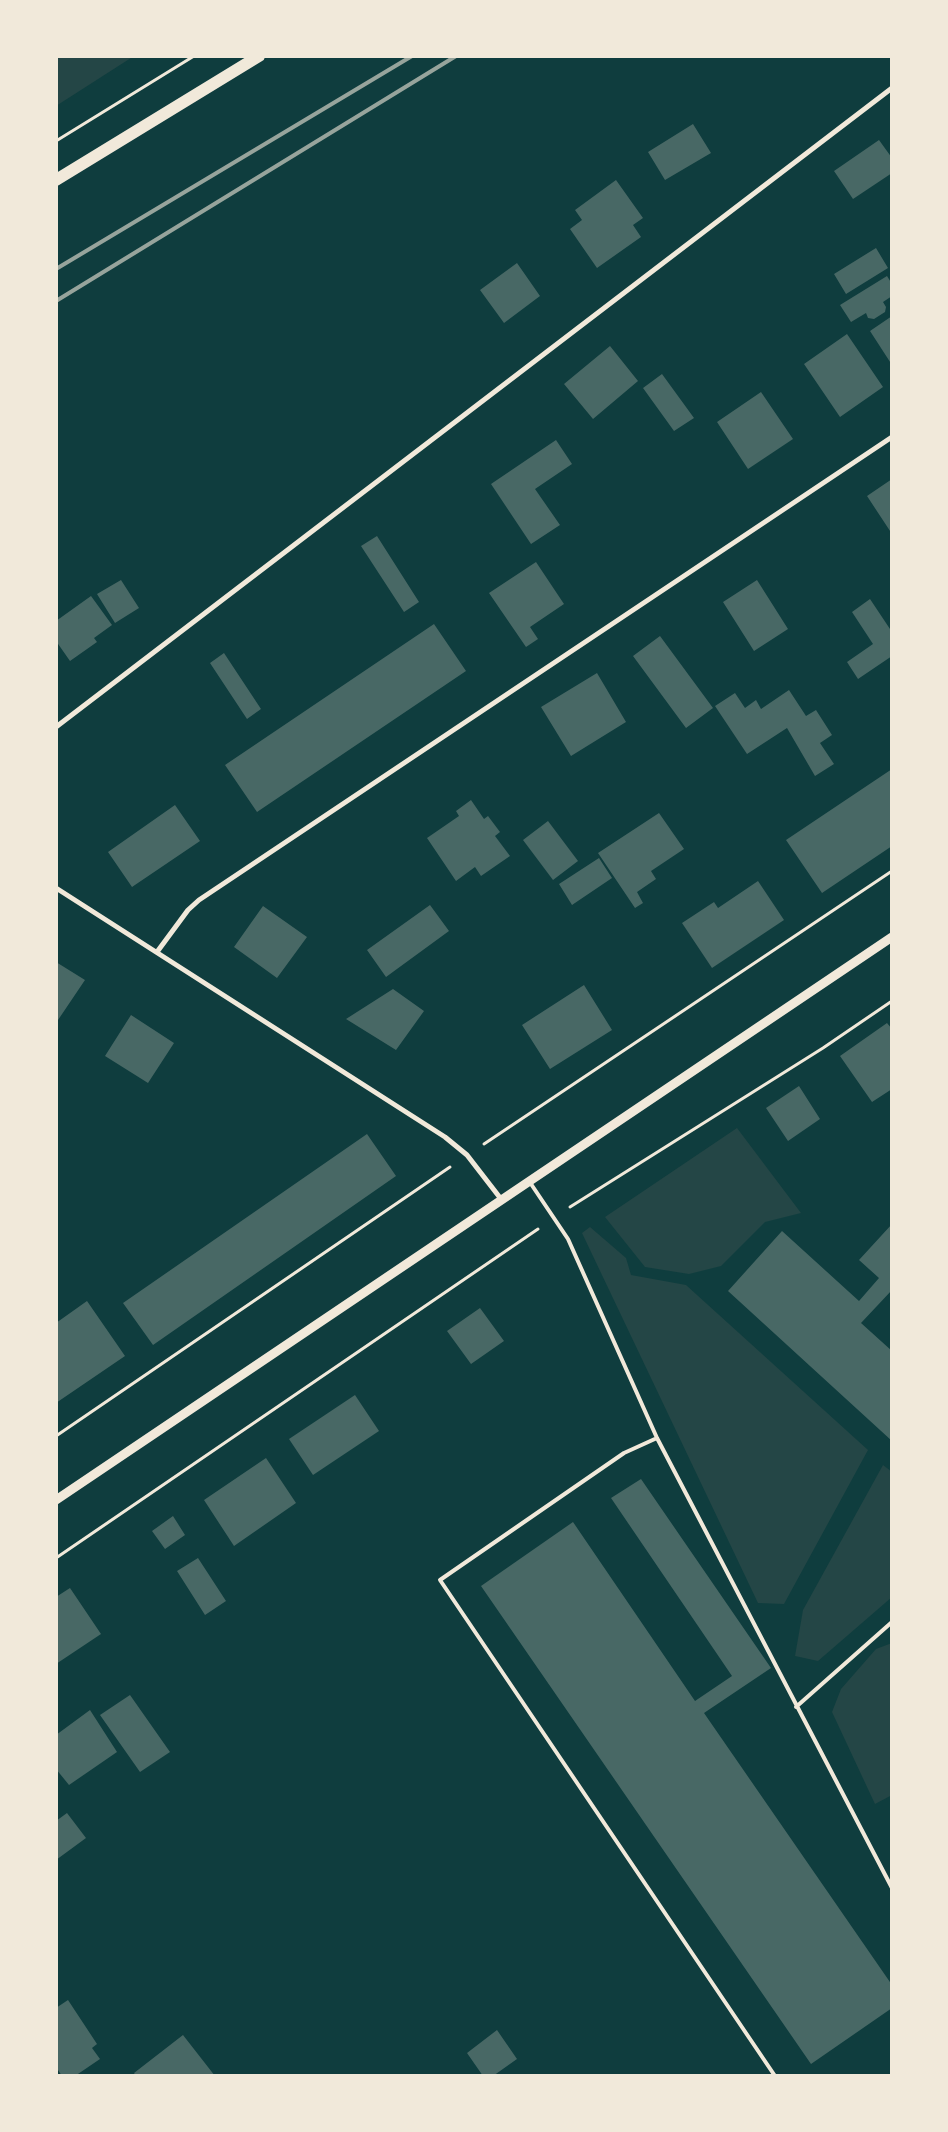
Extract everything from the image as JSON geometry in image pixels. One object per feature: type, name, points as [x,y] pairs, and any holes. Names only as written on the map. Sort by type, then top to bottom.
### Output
[{"type":"main road","points":[[56,180],[259,56]]},
{"type":"street","points":[[56,727],[892,88]]},
{"type":"street","points":[[157,952],[182,916],[199,900],[892,437]]},
{"type":"street","points":[[56,888],[445,1137],[468,1155],[502,1199]]},
{"type":"street","points":[[56,1500],[892,937]]},
{"type":"lane","points":[[529,1181],[568,1239],[657,1438],[892,1888]]},
{"type":"lane","points":[[657,1438],[624,1453],[440,1580],[774,2076]]},
{"type":"lane","points":[[796,1707],[892,1622]]},
{"type":"path","points":[[56,141],[194,56]]},
{"type":"path","points":[[56,1558],[554,1218],[823,1048],[892,1001]]},
{"type":"shaded area","points":[[56,56],[134,56],[56,106]]},
{"type":"shaded area","points":[[737,1128],[801,1213],[765,1222],[721,1266],[689,1274],[645,1267],[605,1217]]},
{"type":"shaded area","points":[[590,1227],[626,1258],[631,1275],[686,1285],[868,1450],[784,1604],[758,1603],[582,1233]]},
{"type":"shaded area","points":[[883,1465],[892,1472],[892,1597],[818,1661],[795,1656],[803,1610]]},
{"type":"shaded area","points":[[892,1643],[892,1795],[875,1804],[832,1712],[841,1689],[876,1649]]},
{"type":"building","points":[[693,124],[711,153],[665,180],[648,152]]},
{"type":"building","points":[[879,140],[892,158],[892,173],[853,199],[834,171]]},
{"type":"building","points":[[616,180],[643,218],[633,225],[641,237],[597,268],[570,229],[582,220],[575,210]]},
{"type":"building","points":[[876,248],[888,268],[846,294],[834,274]]},
{"type":"building","points":[[517,263],[540,296],[504,323],[480,290]]},
{"type":"building","points":[[887,276],[892,284],[892,296],[883,302],[886,307],[885,312],[874,319],[868,318],[866,313],[851,322],[840,305]]},
{"type":"building","points":[[892,316],[892,365],[870,331]]},
{"type":"building","points":[[847,334],[883,387],[840,417],[804,364]]},
{"type":"building","points":[[610,346],[638,381],[593,419],[564,384]]},
{"type":"building","points":[[662,374],[694,418],[674,431],[643,388]]},
{"type":"building","points":[[761,392],[793,439],[748,469],[717,422]]},
{"type":"building","points":[[556,440],[572,464],[535,489],[560,525],[531,544],[491,484]]},
{"type":"building","points":[[892,479],[892,534],[867,496]]},
{"type":"building","points":[[377,536],[419,602],[404,612],[361,546]]},
{"type":"building","points":[[536,562],[564,604],[530,627],[538,639],[526,647],[489,593]]},
{"type":"building","points":[[121,580],[139,608],[115,623],[97,594]]},
{"type":"building","points":[[757,580],[788,629],[754,651],[723,602]]},
{"type":"building","points":[[91,596],[112,625],[94,638],[97,642],[70,661],[56,641],[56,621]]},
{"type":"building","points":[[870,599],[892,632],[892,656],[858,679],[847,662],[873,644],[852,612]]},
{"type":"building","points":[[434,624],[466,671],[257,812],[225,765]]},
{"type":"building","points":[[660,636],[713,708],[686,728],[633,656]]},
{"type":"building","points":[[224,653],[261,709],[247,719],[210,663]]},
{"type":"building","points":[[597,673],[626,722],[571,756],[541,707]]},
{"type":"building","points":[[789,690],[806,716],[816,710],[832,735],[820,743],[834,764],[815,776],[787,728],[747,754],[715,706],[735,693],[745,708],[756,700],[761,709]]},
{"type":"building","points":[[892,769],[892,846],[822,893],[786,840]]},
{"type":"building","points":[[471,800],[484,819],[488,816],[500,832],[495,836],[510,856],[481,876],[475,867],[456,881],[427,838],[459,816],[456,811]]},
{"type":"building","points":[[175,805],[200,841],[132,887],[108,852]]},
{"type":"building","points":[[659,813],[684,849],[651,871],[656,879],[637,892],[643,903],[635,908],[598,853]]},
{"type":"building","points":[[548,821],[578,861],[553,880],[523,840]]},
{"type":"building","points":[[599,858],[612,878],[572,905],[559,884]]},
{"type":"building","points":[[758,881],[784,920],[712,968],[682,923],[714,902],[718,908]]},
{"type":"building","points":[[430,905],[449,931],[386,977],[367,950]]},
{"type":"building","points":[[263,906],[307,937],[277,978],[234,947]]},
{"type":"building","points":[[56,962],[85,980],[56,1023]]},
{"type":"building","points":[[584,985],[612,1030],[550,1069],[522,1025]]},
{"type":"building","points":[[393,989],[424,1011],[396,1050],[346,1019]]},
{"type":"building","points":[[131,1015],[174,1043],[148,1083],[105,1056]]},
{"type":"building","points":[[887,1023],[892,1029],[892,1089],[872,1102],[840,1056]]},
{"type":"building","points":[[799,1086],[820,1119],[788,1141],[766,1108]]},
{"type":"building","points":[[367,1134],[396,1176],[153,1345],[123,1303]]},
{"type":"building","points":[[892,1224],[892,1290],[861,1323],[892,1351],[892,1441],[728,1291],[782,1231],[859,1301],[879,1278],[859,1260]]},
{"type":"building","points":[[87,1301],[125,1356],[56,1403],[56,1323]]},
{"type":"building","points":[[480,1308],[504,1341],[471,1364],[447,1331]]},
{"type":"building","points":[[355,1395],[379,1431],[313,1475],[289,1439]]},
{"type":"building","points":[[266,1458],[296,1503],[234,1546],[204,1500]]},
{"type":"building","points":[[641,1479],[771,1668],[704,1713],[892,1985],[892,2008],[811,2064],[481,1586],[573,1522],[695,1701],[732,1676],[611,1498]]},
{"type":"building","points":[[173,1516],[185,1535],[165,1549],[152,1531]]},
{"type":"building","points":[[198,1558],[226,1601],[205,1615],[177,1571]]},
{"type":"building","points":[[70,1588],[101,1634],[56,1664],[56,1597]]},
{"type":"building","points":[[130,1695],[170,1752],[140,1772],[100,1715]]},
{"type":"building","points":[[90,1710],[117,1752],[69,1785],[56,1769],[56,1735]]},
{"type":"building","points":[[67,1813],[86,1838],[56,1860],[56,1821]]},
{"type":"building","points":[[68,2000],[97,2044],[92,2048],[100,2059],[75,2076],[62,2076],[56,2067],[56,2008]]},
{"type":"building","points":[[497,2030],[517,2059],[493,2076],[483,2076],[467,2053]]},
{"type":"building","points":[[183,2035],[215,2076],[136,2076],[134,2073]]},
{"type":"railway","points":[[56,269],[412,56]]},
{"type":"railway","points":[[56,301],[456,56]]}]
